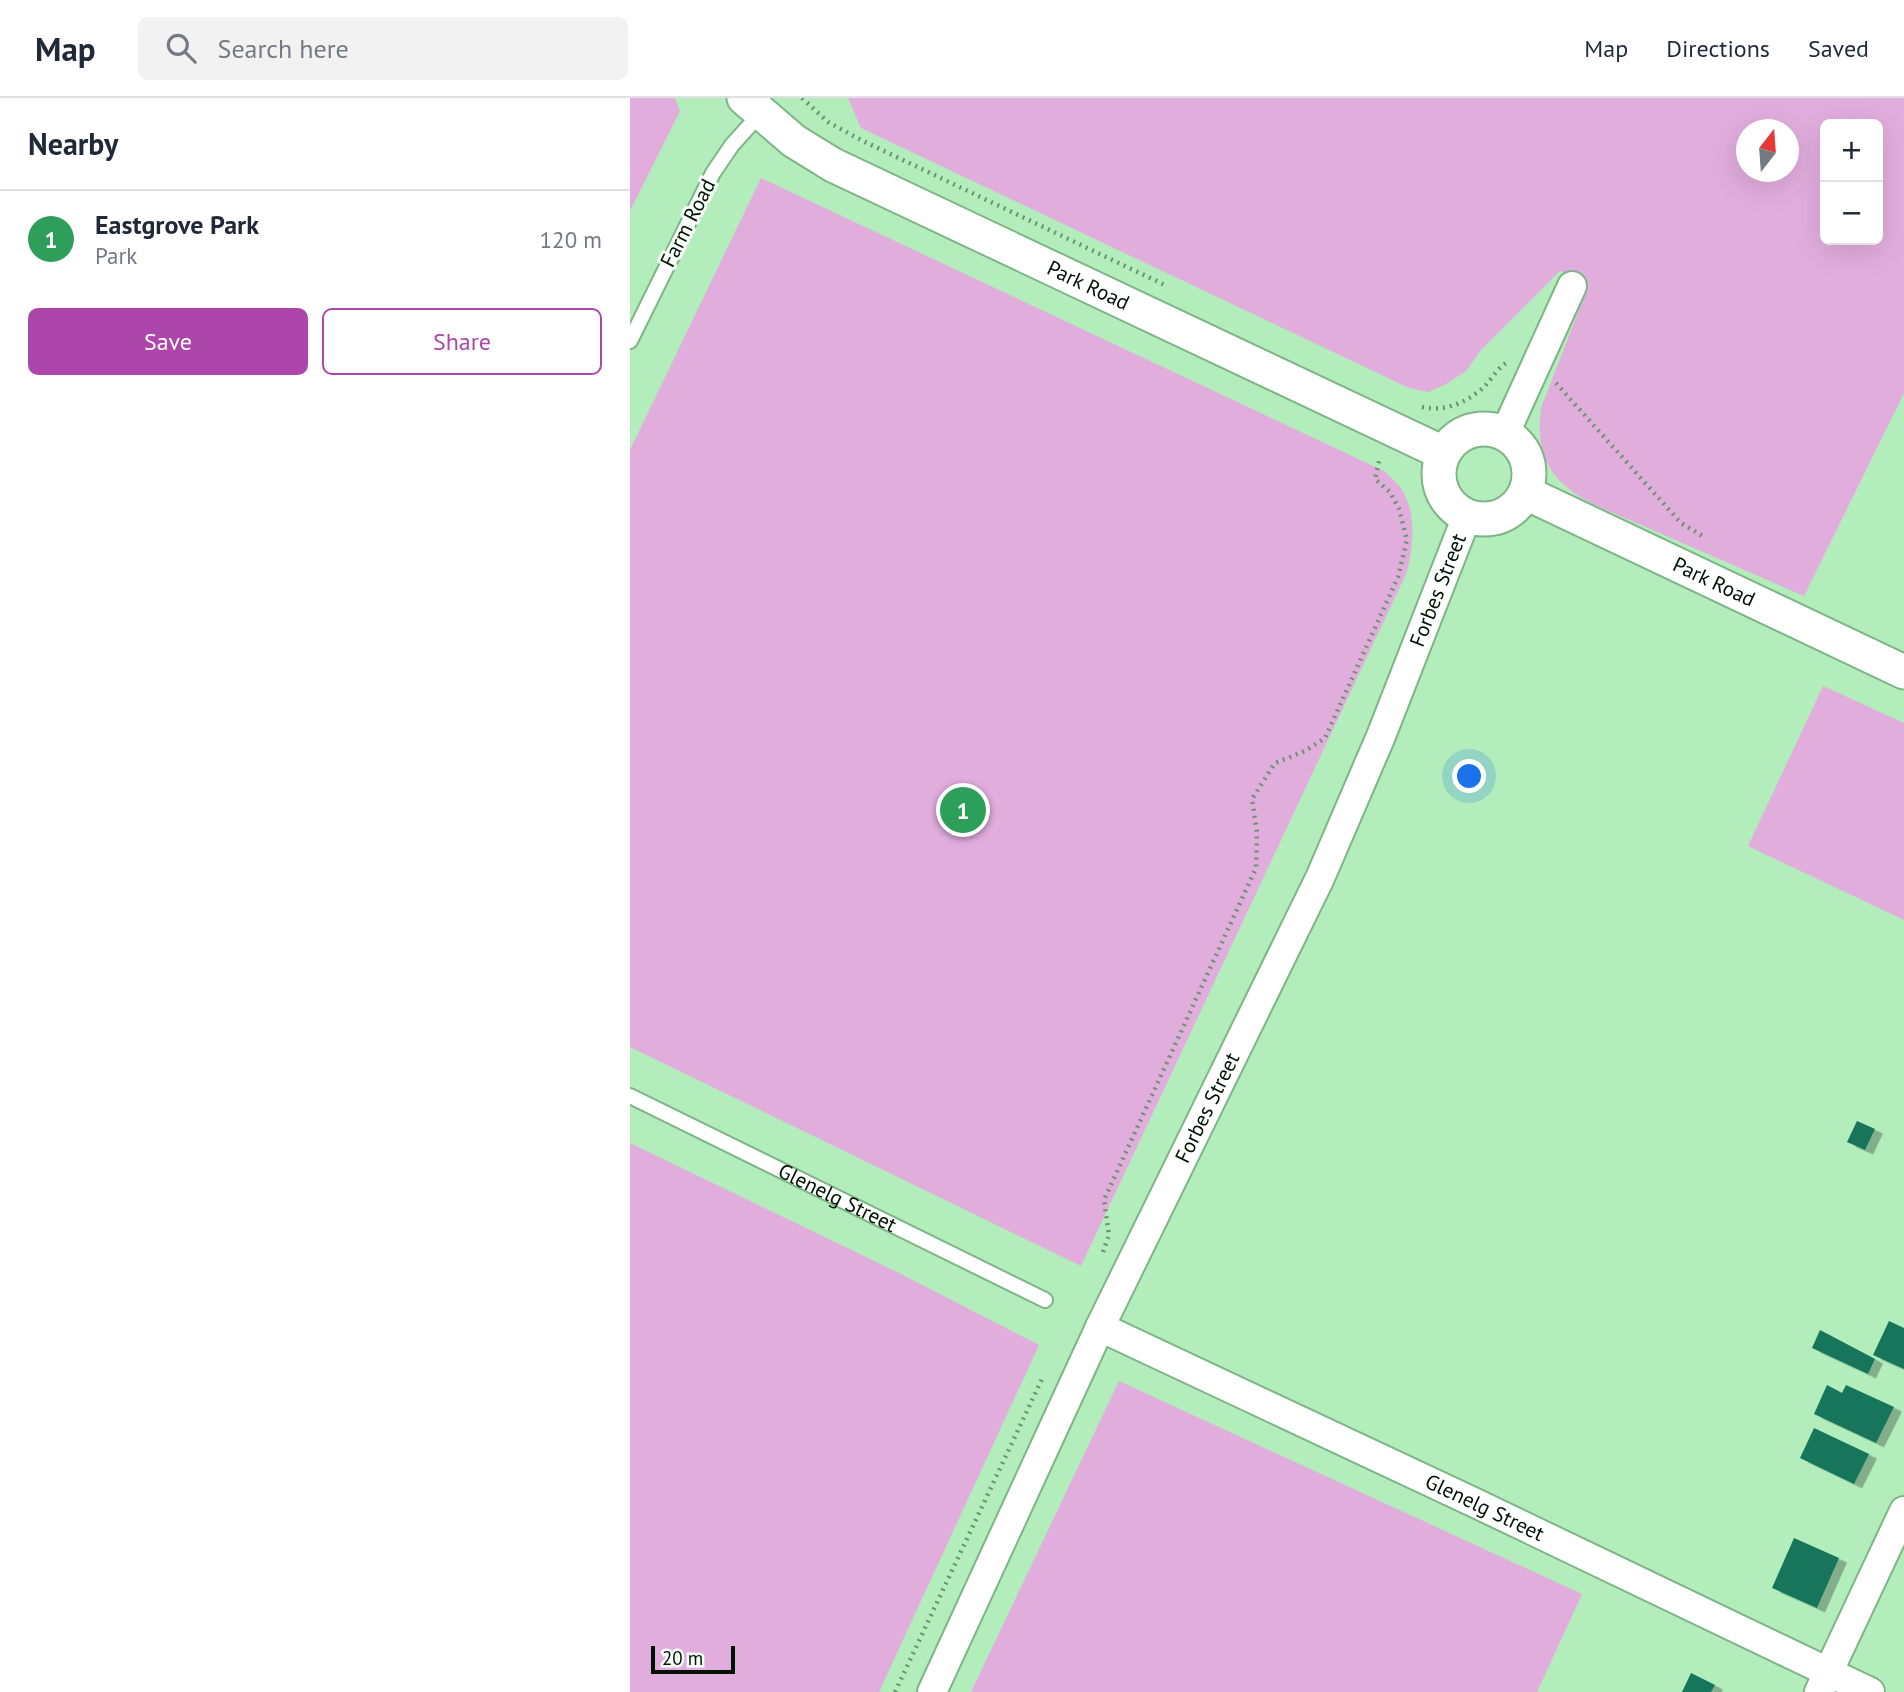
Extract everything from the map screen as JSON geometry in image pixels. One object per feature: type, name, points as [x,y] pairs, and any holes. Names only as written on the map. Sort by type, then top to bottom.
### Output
[{"type":"street","name":"Park Road","points":[[752,106],[794,141],[870,184],[1443,453]]},
{"type":"street","points":[[1505,433],[1572,285]]},
{"type":"street","points":[[1480,428],[1505,433],[1526,455],[1530,477],[1526,493],[1517,506],[1498,517],[1488,519],[1466,516],[1455,509],[1441,490],[1439,466],[1443,453],[1458,437],[1469,431],[1480,428]]},
{"type":"street","name":"Park Road","points":[[1526,493],[1904,672]]},
{"type":"street","name":"Forbes Street","points":[[932,1692],[1100,1327],[1320,878],[1386,723],[1466,516]]},
{"type":"street","name":"Glenelg Street","points":[[1100,1327],[1460,1495],[1823,1682],[1870,1692]]},
{"type":"street","points":[[1823,1682],[1904,1511]]},
{"type":"lane","name":"Farm Road","points":[[630,341],[713,173],[733,145],[752,106]]},
{"type":"lane","name":"Glenelg Street","points":[[630,1096],[1045,1300]]},
{"type":"path","points":[[802,98],[828,122],[861,140],[1176,290]]},
{"type":"path","points":[[1410,402],[1434,410],[1448,408],[1485,386],[1502,365],[1508,362],[1534,369],[1563,388],[1681,523],[1706,538]]},
{"type":"path","points":[[1102,1255],[1109,1235],[1104,1200],[1256,868],[1257,832],[1252,799],[1275,763],[1305,751],[1325,738],[1398,577],[1407,540],[1399,509],[1390,492],[1376,479],[1379,459],[1393,431]]},
{"type":"path","points":[[895,1692],[1048,1368]]},
{"type":"shaded area","points":[[630,98],[675,98],[680,111],[630,211]]},
{"type":"shaded area","points":[[848,98],[1904,98],[1904,393],[1804,596],[1595,505],[1567,488],[1549,467],[1541,441],[1541,408],[1589,284],[1560,271],[1481,350],[1466,371],[1428,392],[1409,388],[861,128]]},
{"type":"shaded area","points":[[761,178],[1384,471],[1400,487],[1409,507],[1412,541],[1406,574],[1081,1266],[630,1047],[630,450]]},
{"type":"shaded area","points":[[1823,686],[1904,723],[1904,920],[1748,846]]},
{"type":"shaded area","points":[[630,1143],[899,1273],[1039,1345],[879,1692],[630,1692]]},
{"type":"shaded area","points":[[1119,1381],[1582,1594],[1537,1692],[971,1692]]},
{"type":"building","points":[[1857,1121],[1875,1129],[1865,1150],[1847,1142]]},
{"type":"building","points":[[1889,1321],[1904,1328],[1904,1369],[1873,1355]]},
{"type":"building","points":[[1820,1330],[1875,1359],[1868,1374],[1812,1348]]},
{"type":"building","points":[[1827,1385],[1842,1393],[1846,1385],[1894,1407],[1876,1443],[1814,1414]]},
{"type":"building","points":[[1814,1428],[1869,1454],[1854,1484],[1800,1458]]},
{"type":"building","points":[[1794,1538],[1839,1558],[1817,1608],[1772,1588]]},
{"type":"building","points":[[1691,1673],[1715,1685],[1711,1692],[1682,1692]]},
{"type":"place","name":"Eastgrove Park","points":[[963,810]]}]
